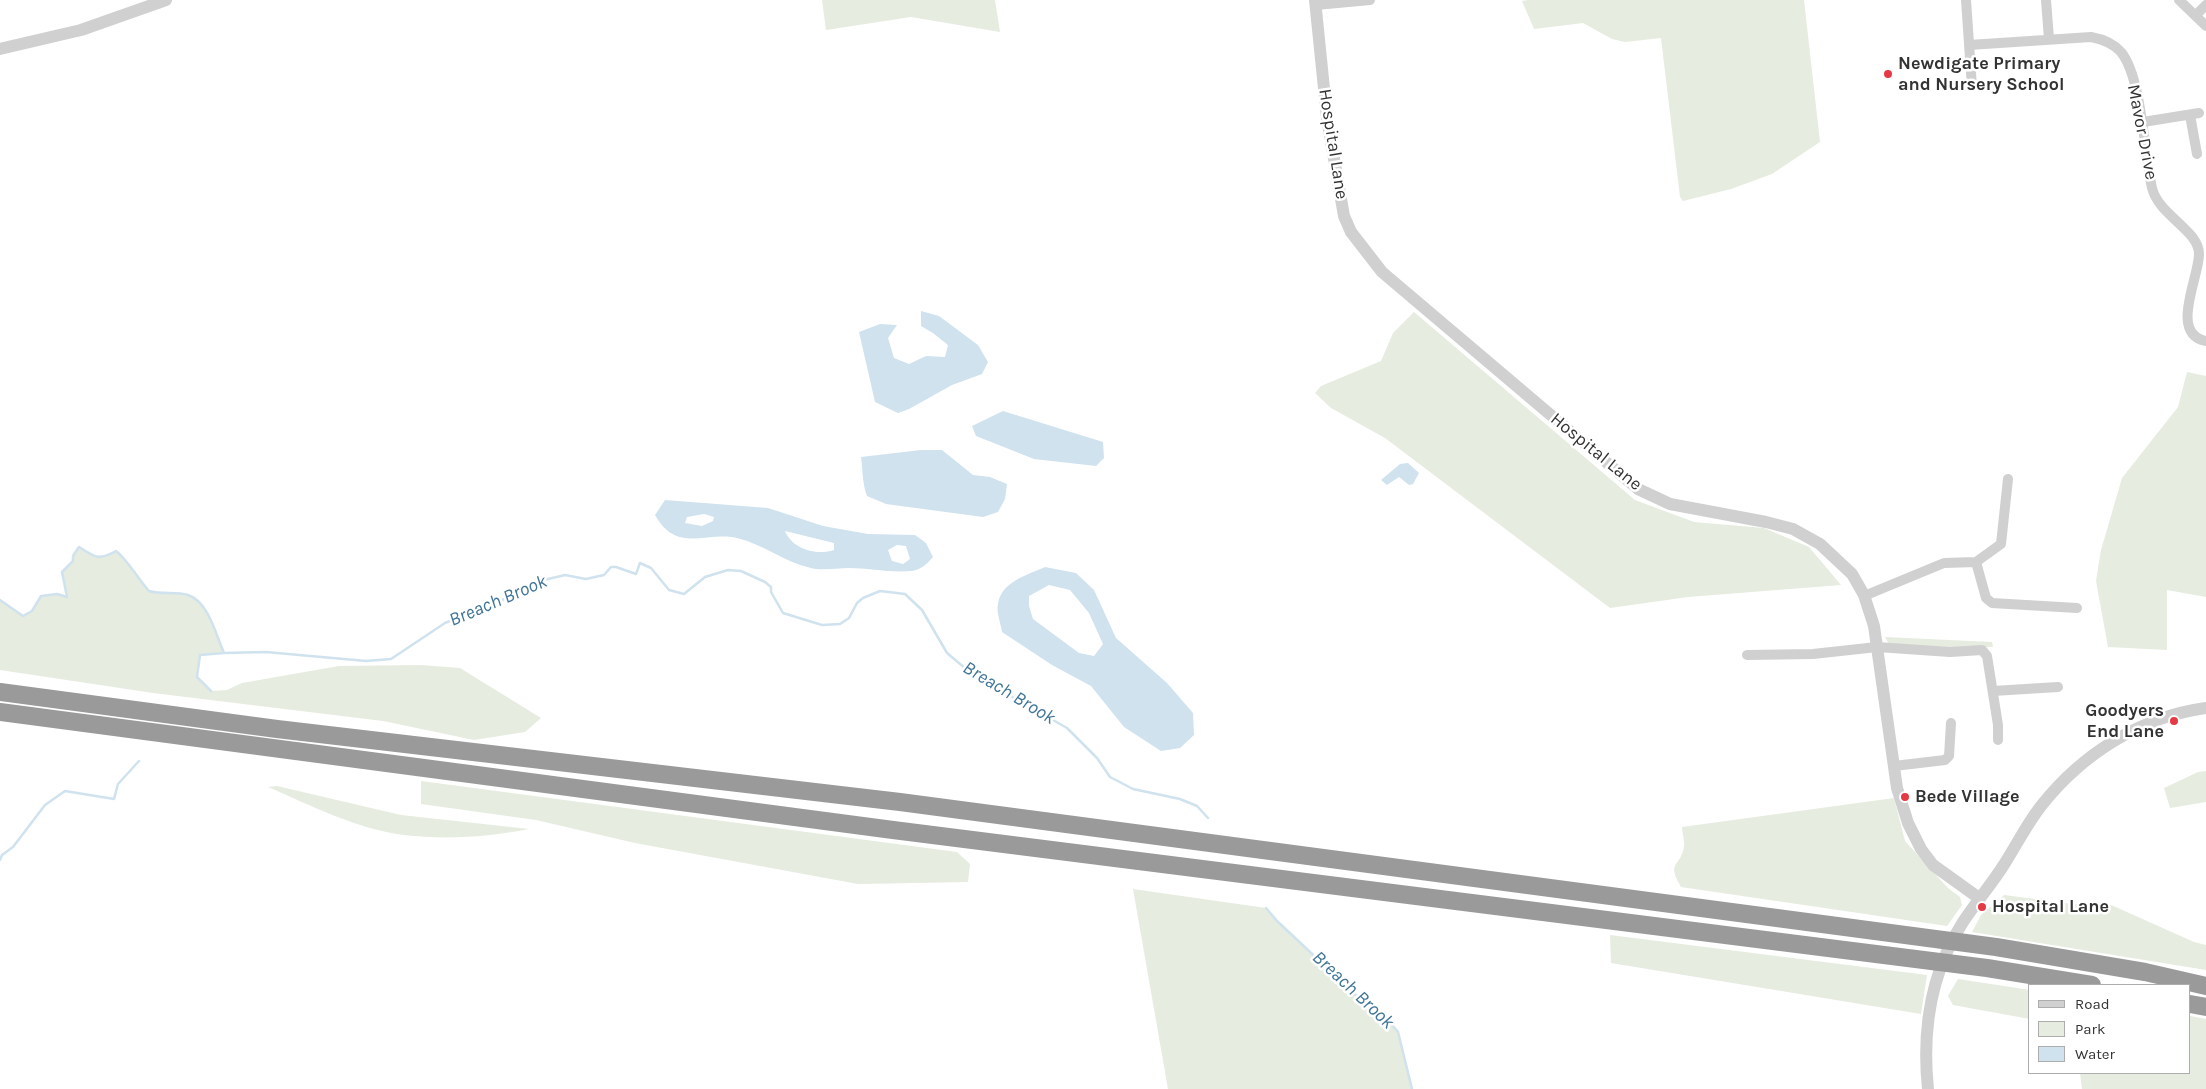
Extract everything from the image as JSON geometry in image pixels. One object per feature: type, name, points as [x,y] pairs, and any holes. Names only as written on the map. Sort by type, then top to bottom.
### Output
[{"type":"highway","points":[[0,692],[278,729],[920,804],[1996,947],[2145,972],[2206,986]]},
{"type":"highway","points":[[0,712],[893,830],[1987,968],[2086,984]]},
{"type":"highway","points":[[2191,1004],[2206,1007]]},
{"type":"street","points":[[0,49],[81,30],[166,0]]},
{"type":"street","points":[[1315,3],[1370,0]]},
{"type":"street","points":[[1966,0],[1972,87]]},
{"type":"street","points":[[2046,0],[2049,39]]},
{"type":"street","points":[[2179,0],[2206,26]]},
{"type":"street","name":"Hospital Lane","points":[[1315,3],[1327,118],[1344,216],[1351,232],[1382,272],[1638,489],[1670,504],[1766,522],[1807,536],[1844,565],[1859,584],[1874,626],[1901,806],[1920,849],[1946,876],[1979,898]]},
{"type":"street","points":[[2196,15],[2206,5]]},
{"type":"street","name":"Mavor Drive","points":[[1970,45],[2091,37],[2102,39],[2112,44],[2127,62],[2143,122],[2146,160],[2153,191],[2168,215],[2188,232],[2198,246],[2199,258],[2187,323],[2192,334],[2206,341]]},
{"type":"street","points":[[2143,122],[2195,114],[2197,154]]},
{"type":"street","points":[[1864,596],[1944,563],[1976,562],[2001,544],[2008,479]]},
{"type":"street","points":[[1976,562],[1986,598],[1992,603],[2077,608]]},
{"type":"street","points":[[1747,655],[1812,654],[1877,647],[1950,652],[1982,650],[1987,656],[1998,740]]},
{"type":"street","points":[[1993,691],[2058,687]]},
{"type":"street","points":[[1928,1089],[1925,1043],[1929,1009],[1937,978],[1947,952],[1963,922],[2042,806],[2088,760],[2117,738],[2140,726],[2173,714],[2206,708]]},
{"type":"street","points":[[1894,766],[1945,760],[1949,756],[1951,723]]},
{"type":"green space","points":[[822,0],[995,0],[1000,32],[911,17],[826,30]]},
{"type":"green space","points":[[1804,0],[1820,142],[1772,174],[1731,189],[1683,201],[1680,197],[1661,38],[1625,42],[1612,39],[1583,23],[1534,29],[1522,1]]},
{"type":"green space","points":[[1414,312],[1635,500],[1694,522],[1764,528],[1809,547],[1841,585],[1688,597],[1610,608],[1385,438],[1331,408],[1315,393],[1321,386],[1381,361],[1393,333]]},
{"type":"green space","points":[[2187,372],[2206,376],[2206,597],[2167,590],[2167,650],[2108,647],[2096,581],[2101,550],[2122,478],[2178,407]]},
{"type":"green space","points":[[79,547],[101,557],[116,551],[149,591],[188,595],[200,604],[210,620],[224,653],[200,655],[197,677],[211,691],[227,690],[242,683],[339,666],[421,665],[460,668],[541,718],[525,732],[474,740],[383,721],[153,693],[0,670],[0,600],[23,615],[32,611],[41,596],[57,594],[67,597],[62,572],[73,561],[73,556]]},
{"type":"green space","points":[[1885,637],[1992,642],[1993,647],[1961,648],[1889,644]]},
{"type":"green space","points":[[2206,771],[2206,802],[2170,808],[2164,788],[2198,772]]},
{"type":"green space","points":[[421,781],[957,852],[970,864],[968,882],[858,884],[635,843],[536,820],[421,804]]},
{"type":"green space","points":[[277,786],[401,815],[529,829],[467,837],[435,837],[386,832],[352,822],[268,787]]},
{"type":"green space","points":[[1894,798],[1905,841],[1948,888],[1960,897],[1962,905],[1947,926],[1681,887],[1677,879],[1674,868],[1684,847],[1682,827]]},
{"type":"green space","points":[[1133,889],[1266,908],[1277,921],[1370,1008],[1388,1020],[1398,1032],[1412,1089],[1168,1089]]},
{"type":"green space","points":[[2004,895],[2081,905],[2109,904],[2194,942],[2206,945],[2206,970],[1972,932],[1981,915]]},
{"type":"green space","points":[[1610,935],[1927,975],[1921,1014],[1611,963]]},
{"type":"green space","points":[[1958,979],[2028,990],[2028,1019],[1953,1005],[1948,996]]},
{"type":"green space","points":[[2191,1016],[2206,1019],[2206,1089],[2082,1089],[2080,1074],[2191,1074]]},
{"type":"water","points":[[921,311],[939,316],[978,345],[988,362],[982,374],[952,385],[909,409],[898,413],[875,402],[859,332],[880,324],[897,325],[888,338],[894,358],[909,364],[926,356],[945,357],[948,345],[921,326]]},
{"type":"water","points":[[1003,411],[1103,442],[1104,458],[1096,466],[1034,459],[976,436],[972,426]]},
{"type":"water","points":[[921,450],[942,450],[973,475],[990,477],[1007,484],[1005,499],[998,512],[983,517],[886,504],[867,496],[863,481],[861,457]]},
{"type":"water","points":[[1408,463],[1419,473],[1413,484],[1409,485],[1399,477],[1387,485],[1381,480],[1400,464]]},
{"type":"water","points":[[665,500],[768,508],[823,526],[868,534],[915,535],[926,543],[933,557],[923,567],[911,571],[849,568],[815,569],[792,562],[756,544],[737,538],[682,538],[664,527],[655,515]],"holes":[[[704,514],[714,517],[713,521],[702,526],[685,523],[687,517]],[[785,531],[834,543],[834,550],[827,552],[806,550],[799,547],[788,537]],[[897,545],[906,546],[910,559],[903,564],[892,561],[888,550]]]},
{"type":"water","points":[[1045,567],[1076,573],[1094,590],[1116,638],[1167,683],[1193,713],[1194,735],[1180,748],[1161,751],[1124,727],[1091,686],[1052,665],[1002,632],[998,611],[1000,596],[1016,580]],"holes":[[[1049,585],[1070,590],[1089,613],[1103,644],[1094,656],[1079,653],[1033,619],[1029,606],[1029,596]]]},
{"type":"waterway","name":"Breach Brook","points":[[0,600],[23,616],[32,611],[41,596],[57,594],[67,597],[62,572],[73,561],[73,556],[79,547],[101,557],[116,551],[149,591],[183,594],[195,598],[206,611],[224,653],[266,652],[366,661],[391,659],[445,623],[527,590],[544,580],[565,575],[586,579],[604,575],[611,567],[636,574],[640,563],[651,568],[669,590],[684,594],[705,577],[728,570],[741,571],[765,582],[771,587],[771,592],[783,613],[822,625],[840,624],[849,618],[857,603],[863,598],[880,591],[905,594],[922,610],[947,653],[972,674],[1067,728],[1097,758],[1110,777],[1133,789],[1180,799],[1197,806],[1208,818]]},
{"type":"waterway","points":[[211,691],[197,677],[200,655],[224,653]]},
{"type":"waterway","points":[[0,860],[2,855],[13,847],[45,805],[65,791],[114,799],[118,784],[139,761]]},
{"type":"waterway","name":"Breach Brook","points":[[1266,908],[1277,921],[1370,1008],[1388,1020],[1398,1032],[1412,1089]]},
{"type":"place","name":"Newdigate Primary and Nursery School","points":[[1888,74]]},
{"type":"place","name":"Goodyers End Lane","points":[[2174,721]]},
{"type":"place","name":"Bede Village","points":[[1905,797]]},
{"type":"place","name":"Hospital Lane","points":[[1982,907]]}]
